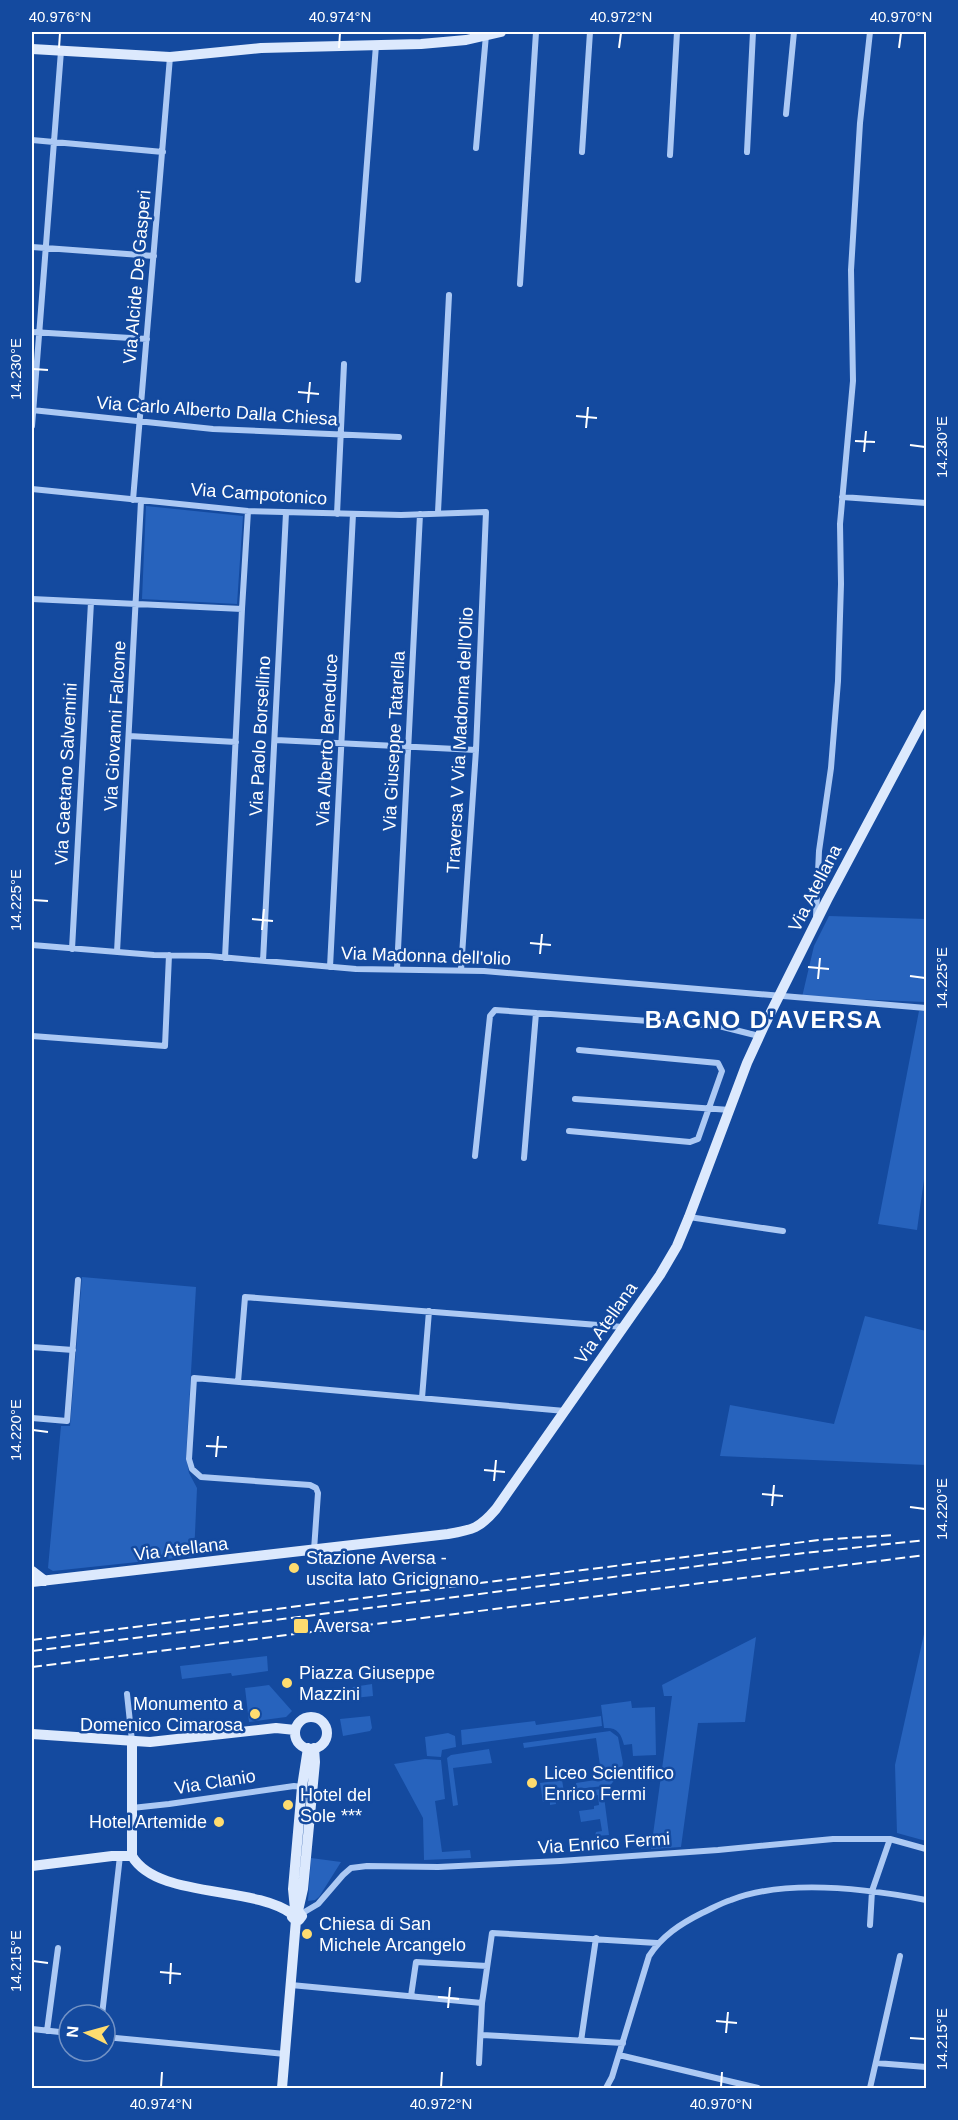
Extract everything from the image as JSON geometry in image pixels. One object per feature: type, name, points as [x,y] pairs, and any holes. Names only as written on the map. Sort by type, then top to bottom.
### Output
[{"type":"main road","points":[[32,49],[170,57],[261,48],[433,43],[466,40],[501,32]]},
{"type":"main road","name":"Via Atellana","points":[[32,1582],[448,1534],[470,1531],[483,1524],[496,1509],[624,1327],[677,1246],[759,1036],[816,922],[927,714]]},
{"type":"main road","points":[[32,1571],[45,1581]]},
{"type":"main road","points":[[305,1718],[315,1718],[324,1723],[327,1733],[319,1746],[311,1748],[298,1742],[295,1730],[305,1718]]},
{"type":"main road","points":[[32,1734],[150,1742],[276,1728],[295,1730]]},
{"type":"main road","points":[[132,1741],[132,1856],[137,1866],[158,1878],[231,1896],[271,1902],[297,1914]]},
{"type":"main road","points":[[297,1914],[293,1889],[302,1787],[311,1748]]},
{"type":"main road","points":[[282,2088],[297,1914],[303,1889],[315,1762],[311,1748]]},
{"type":"main road","points":[[32,1866],[132,1856]]},
{"type":"street","points":[[520,284],[536,32]]},
{"type":"street","points":[[582,152],[590,32]]},
{"type":"street","points":[[670,155],[677,32]]},
{"type":"street","points":[[747,152],[753,32]]},
{"type":"street","points":[[786,114],[794,32]]},
{"type":"street","points":[[816,922],[819,851],[831,768],[838,681],[840,524],[853,381],[850,303],[854,214],[860,123],[870,32]]},
{"type":"street","points":[[476,148],[486,35]]},
{"type":"street","points":[[358,280],[376,45]]},
{"type":"street","points":[[32,426],[61,51]]},
{"type":"street","name":"Via Alcide De Gasperi","points":[[133,500],[170,57]]},
{"type":"street","points":[[32,140],[163,152]]},
{"type":"street","points":[[32,247],[154,256]]},
{"type":"street","points":[[438,512],[449,295]]},
{"type":"street","points":[[32,332],[147,339]]},
{"type":"street","points":[[338,514],[344,364]]},
{"type":"street","name":"Via Carlo Alberto Dalla Chiesa","points":[[32,410],[225,430],[399,437]]},
{"type":"street","name":"Via Campotonico","points":[[32,489],[286,513],[486,512]]},
{"type":"street","points":[[842,497],[927,503]]},
{"type":"street","name":"Via Giovanni Falcone","points":[[117,952],[141,501]]},
{"type":"street","points":[[225,958],[248,511]]},
{"type":"street","name":"Traversa V Via Madonna dell'Olio","points":[[461,970],[476,750],[486,512]]},
{"type":"street","name":"Via Paolo Borsellino","points":[[263,961],[286,513]]},
{"type":"street","name":"Via Alberto Beneduce","points":[[330,967],[353,514]]},
{"type":"street","name":"Via Giuseppe Tatarella","points":[[397,969],[420,514]]},
{"type":"street","points":[[32,599],[242,609]]},
{"type":"street","name":"Via Gaetano Salvemini","points":[[72,949],[91,602]]},
{"type":"street","points":[[129,736],[236,742]]},
{"type":"street","points":[[276,740],[476,750]]},
{"type":"street","name":"Via Madonna dell'olio","points":[[32,945],[330,967],[461,970],[927,1008]]},
{"type":"street","points":[[32,1036],[165,1046],[169,956]]},
{"type":"street","points":[[475,1156],[490,1016],[495,1010],[719,1026],[759,1036]]},
{"type":"street","points":[[524,1158],[537,1012]]},
{"type":"street","points":[[569,1131],[690,1142],[698,1139],[722,1071],[718,1063],[579,1050]]},
{"type":"street","points":[[575,1099],[730,1110]]},
{"type":"street","points":[[689,1217],[783,1231]]},
{"type":"street","points":[[32,1418],[67,1421],[78,1280]]},
{"type":"street","points":[[238,1382],[245,1297],[624,1327]]},
{"type":"street","points":[[422,1398],[429,1311]]},
{"type":"street","points":[[32,1347],[73,1350]]},
{"type":"street","points":[[314,1550],[318,1493],[316,1488],[310,1485],[201,1477],[192,1470],[189,1459],[194,1378],[565,1411]]},
{"type":"street","points":[[127,1694],[132,1741]]},
{"type":"street","name":"Via Clanio","points":[[132,1808],[294,1786],[302,1787]]},
{"type":"street","name":"Via Enrico Fermi","points":[[297,1914],[318,1904],[351,1868],[367,1866],[474,1866],[694,1852],[834,1839],[890,1839],[927,1848]]},
{"type":"street","points":[[870,1926],[872,1891],[890,1839]]},
{"type":"street","points":[[103,2003],[120,1856]]},
{"type":"street","points":[[606,2088],[623,2043],[649,1956],[657,1943],[691,1918],[732,1899],[765,1891],[805,1888],[872,1891],[927,1900]]},
{"type":"street","points":[[479,2063],[482,2002],[492,1933],[657,1943]]},
{"type":"street","points":[[581,2041],[596,1938]]},
{"type":"street","points":[[47,2031],[58,1948]]},
{"type":"street","points":[[870,2088],[900,1956]]},
{"type":"street","points":[[411,1996],[416,1962],[487,1966]]},
{"type":"street","points":[[291,1985],[482,2002]]},
{"type":"street","points":[[32,2029],[57,2032]]},
{"type":"street","points":[[482,2035],[623,2043]]},
{"type":"street","points":[[117,2038],[285,2054]]},
{"type":"street","points":[[619,2055],[758,2088]]},
{"type":"street","points":[[876,2063],[927,2067]]},
{"type":"shaded area","points":[[146,506],[243,516],[237,604],[142,599]]},
{"type":"shaded area","points":[[829,916],[926,919],[926,1002],[802,997],[814,946]]},
{"type":"shaded area","points":[[919,1011],[926,1011],[926,1165],[917,1230],[878,1224]]},
{"type":"shaded area","points":[[82,1277],[196,1287],[186,1457],[189,1473],[197,1488],[194,1556],[53,1571],[48,1568],[61,1426],[70,1426]]},
{"type":"shaded area","points":[[865,1316],[926,1331],[926,1465],[720,1456],[730,1405],[834,1424]]},
{"type":"shaded area","points":[[926,1625],[926,1841],[897,1833],[895,1765]]},
{"type":"shaded area","points":[[756,1637],[745,1722],[698,1723],[681,1847],[651,1849],[672,1696],[664,1696],[662,1685]]},
{"type":"shaded area","points":[[267,1656],[268,1671],[182,1679],[180,1666]]},
{"type":"shaded area","points":[[372,1684],[373,1696],[345,1699],[353,1687]]},
{"type":"shaded area","points":[[269,1685],[292,1711],[286,1717],[249,1722],[245,1688]]},
{"type":"shaded area","points":[[631,1701],[632,1708],[655,1707],[656,1755],[633,1756],[632,1744],[624,1745],[618,1732],[604,1728],[601,1705]]},
{"type":"shaded area","points":[[370,1716],[372,1728],[370,1731],[343,1736],[340,1719]]},
{"type":"shaded area","points":[[601,1716],[602,1726],[462,1745],[461,1730],[535,1721],[536,1725]]},
{"type":"shaded area","points":[[610,1731],[618,1737],[623,1763],[621,1772],[608,1788],[604,1786],[577,1789],[576,1783],[602,1779],[596,1738],[524,1748],[523,1743]]},
{"type":"shaded area","points":[[448,1733],[455,1736],[456,1747],[442,1750],[441,1757],[427,1756],[425,1737]]},
{"type":"shaded area","points":[[489,1749],[492,1763],[453,1768],[458,1805],[453,1806],[447,1758],[451,1755]]},
{"type":"shaded area","points":[[425,1759],[441,1760],[445,1799],[435,1801],[442,1852],[470,1850],[471,1858],[424,1860],[423,1818],[394,1764]]},
{"type":"shaded area","points":[[562,1780],[564,1792],[555,1793],[556,1804],[550,1805],[550,1801],[543,1802],[540,1783]]},
{"type":"shaded area","points":[[603,1789],[609,1835],[595,1836],[596,1832],[602,1831],[600,1819],[581,1822],[579,1811],[594,1809],[594,1806],[599,1805],[598,1795],[578,1798],[577,1792]]},
{"type":"shaded area","points":[[311,1858],[341,1862],[319,1897],[308,1901]]},
{"type":"railway","points":[[32,1640],[819,1540],[895,1535]]},
{"type":"railway","points":[[32,1651],[777,1556],[926,1540]]},
{"type":"railway","points":[[32,1667],[926,1555]]},
{"type":"place","name":"Stazione Aversa - uscita lato Gricignano","points":[[294,1568]]},
{"type":"place","name":"Aversa","points":[[301,1626]]},
{"type":"place","name":"Piazza Giuseppe Mazzini","points":[[287,1683]]},
{"type":"place","name":"Monumento a Domenico Cimarosa","points":[[255,1714]]},
{"type":"place","name":"Liceo Scientifico Enrico Fermi","points":[[532,1783]]},
{"type":"place","name":"Hotel del Sole ***","points":[[288,1805]]},
{"type":"place","name":"Hotel Artemide","points":[[219,1822]]},
{"type":"place","name":"Chiesa di San Michele Arcangelo","points":[[307,1934]]},
{"type":"district","name":"BAGNO D'AVERSA","points":[[764,1019]]}]
